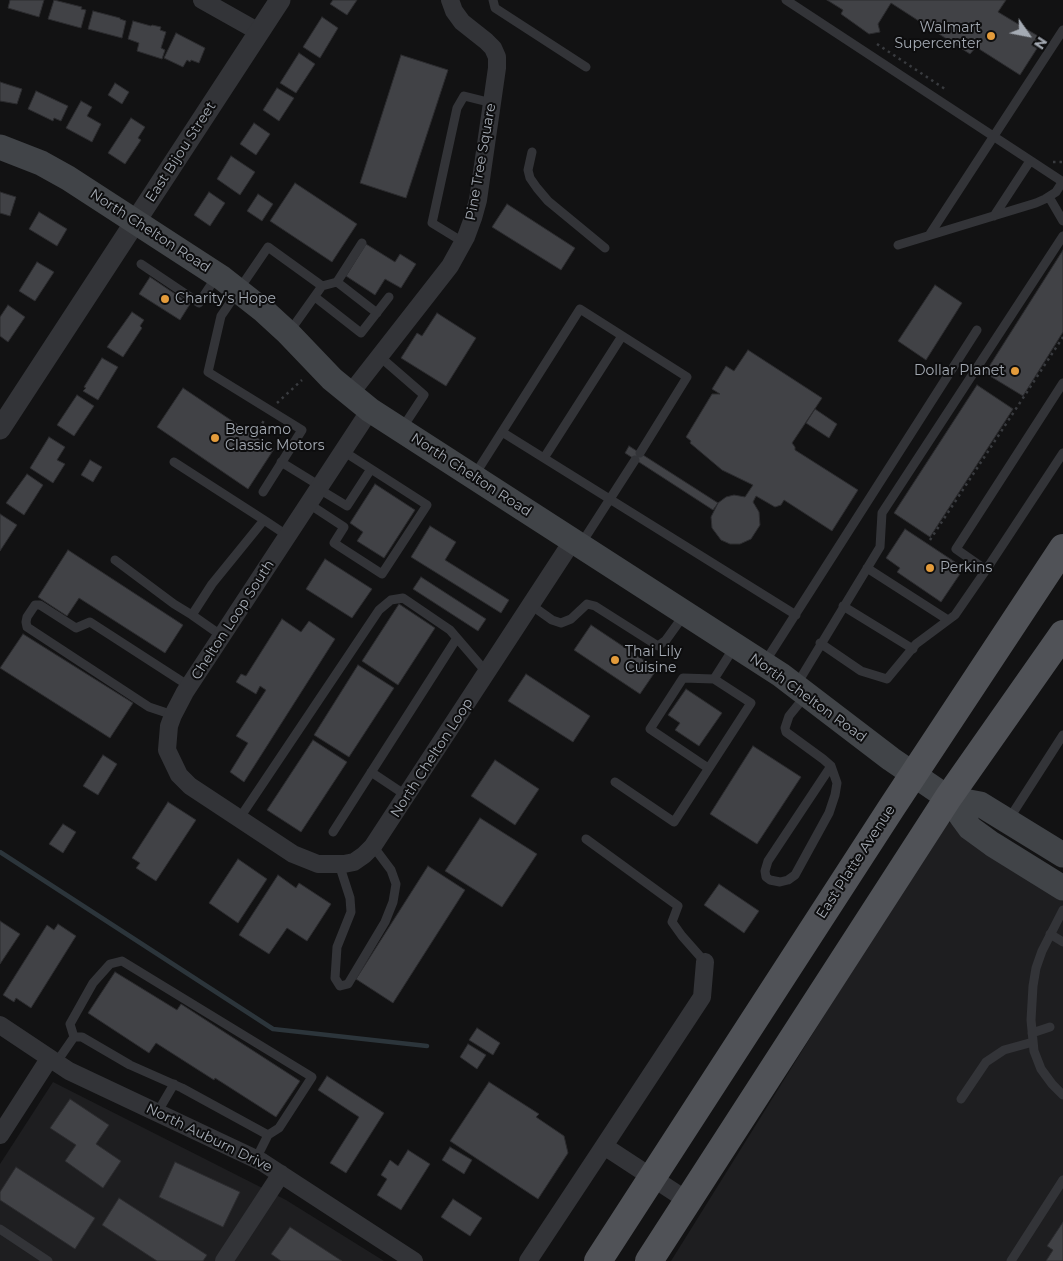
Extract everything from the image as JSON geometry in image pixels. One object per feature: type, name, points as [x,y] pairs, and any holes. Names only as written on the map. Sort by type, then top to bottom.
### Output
[{"type":"main road","name":"North Chelton Road","points":[[0,147],[42,163],[68,178],[218,275],[240,291],[288,333],[332,379],[370,410],[764,664],[913,775],[948,798],[970,828],[992,844],[1063,888]]},
{"type":"main road","name":"East Platte Avenue","points":[[598,1261],[913,775],[1063,548]]},
{"type":"main road","points":[[649,1261],[948,798],[1063,634]]},
{"type":"main road","name":"North Chelton Road","points":[[948,798],[980,804],[1063,855]]},
{"type":"street","points":[[202,0],[259,32]]},
{"type":"street","name":"East Bijou Street","points":[[0,429],[280,0]]},
{"type":"street","name":"Pine Tree Square","points":[[350,394],[450,266],[464,242],[478,200],[497,57],[493,48],[486,41],[462,22],[454,11],[450,0]]},
{"type":"street","name":"Chelton Loop South","points":[[239,819],[190,786],[179,775],[167,750],[168,732],[172,715],[189,686],[370,410]]},
{"type":"street","name":"North Chelton Loop","points":[[239,819],[305,860],[318,864],[354,862],[364,855],[374,846],[531,605],[576,543]]},
{"type":"street","points":[[528,1261],[702,997],[705,962]]},
{"type":"street","name":"North Auburn Drive","points":[[0,1025],[53,1061],[93,1083],[256,1159],[414,1261]]},
{"type":"street","points":[[0,1135],[53,1061]]},
{"type":"street","points":[[604,1146],[688,1201]]},
{"type":"street","points":[[224,1261],[282,1174]]},
{"type":"lane","points":[[493,0],[495,8],[586,66]]},
{"type":"lane","points":[[786,0],[1063,182],[1056,192],[1036,203],[898,245]]},
{"type":"lane","points":[[930,234],[1063,30]]},
{"type":"lane","points":[[464,242],[432,223],[457,108],[464,96],[492,103]]},
{"type":"lane","points":[[532,152],[528,170],[530,178],[537,188],[548,200],[605,248]]},
{"type":"lane","points":[[994,216],[1030,160]]},
{"type":"lane","points":[[1049,196],[1063,221]]},
{"type":"lane","points":[[830,766],[768,860],[765,871],[766,877],[770,880],[780,882],[788,880],[795,875],[829,813],[835,795],[837,783],[830,766],[823,758],[786,732],[785,728],[820,643],[880,547],[882,513],[1063,236]]},
{"type":"lane","points":[[288,333],[322,286],[337,282],[362,243]]},
{"type":"lane","points":[[263,492],[302,430],[208,372],[221,316],[240,291],[268,247],[322,286]]},
{"type":"lane","points":[[141,264],[199,303],[218,275]]},
{"type":"lane","points":[[337,282],[377,313]]},
{"type":"lane","points":[[315,297],[361,333],[388,297]]},
{"type":"lane","points":[[474,476],[580,308],[687,377],[610,500],[576,543]]},
{"type":"lane","points":[[764,664],[978,330]]},
{"type":"lane","points":[[544,458],[622,336]]},
{"type":"lane","points":[[379,356],[424,394],[401,430]]},
{"type":"lane","points":[[986,570],[956,549],[1063,383]]},
{"type":"lane","points":[[502,432],[796,615]]},
{"type":"lane","points":[[309,504],[344,527],[334,543],[382,574],[427,505],[343,451]]},
{"type":"lane","points":[[820,643],[860,671],[887,679],[912,649],[955,615],[1063,453]]},
{"type":"lane","points":[[174,462],[288,536]]},
{"type":"lane","points":[[281,462],[347,506],[371,469]]},
{"type":"lane","points":[[192,615],[212,584],[264,520]]},
{"type":"lane","points":[[115,560],[174,604],[222,636]]},
{"type":"lane","points":[[867,568],[948,620]]},
{"type":"lane","points":[[239,819],[378,610],[391,600],[404,598],[450,630],[487,673]]},
{"type":"lane","points":[[531,605],[552,620],[561,623],[571,619],[587,604],[594,606],[658,646],[666,640],[685,613]]},
{"type":"lane","points":[[172,715],[149,706],[27,627],[26,622],[35,605],[40,605],[76,628],[90,622],[189,686]]},
{"type":"lane","points":[[843,606],[912,649]]},
{"type":"lane","points":[[333,832],[457,638]]},
{"type":"lane","points":[[714,679],[735,646]]},
{"type":"lane","points":[[615,782],[674,822],[750,704],[714,679],[683,678],[650,729],[708,768]]},
{"type":"lane","points":[[1008,820],[1063,735]]},
{"type":"lane","points":[[372,772],[407,796]]},
{"type":"lane","points":[[586,839],[678,906],[672,922],[705,962]]},
{"type":"lane","points":[[339,864],[350,898],[351,912],[337,947],[335,978],[340,986],[348,984],[385,922],[393,902],[396,884],[391,870],[374,846]]},
{"type":"lane","points":[[1063,910],[1050,934],[1036,968],[1031,1020],[1034,1051],[1041,1069],[1063,1095]]},
{"type":"lane","points":[[1050,934],[1063,942]]},
{"type":"lane","points":[[74,1037],[70,1024],[93,983],[110,964],[122,961],[312,1077],[279,1128],[268,1136],[256,1159]]},
{"type":"lane","points":[[961,1099],[986,1062],[1004,1050],[1050,1027]]},
{"type":"lane","points":[[53,1061],[74,1037],[82,1037],[130,1065],[174,1084],[268,1136]]},
{"type":"lane","points":[[157,1113],[174,1084]]},
{"type":"lane","points":[[1011,1261],[1063,1180]]},
{"type":"lane","points":[[0,1229],[48,1261]]},
{"type":"path","points":[[930,540],[1063,337]]},
{"type":"shaded area","points":[[946,820],[1063,898],[1063,1261],[671,1261]]},
{"type":"shaded area","points":[[53,1082],[286,1200],[384,1261],[0,1261],[0,1164]]},
{"type":"building","points":[[10,0],[44,0],[39,17],[8,8]]},
{"type":"building","points":[[54,0],[82,7],[81,9],[86,10],[81,28],[48,19]]},
{"type":"building","points":[[333,0],[357,0],[347,15],[330,4]]},
{"type":"building","name":"Walmart Supercenter","points":[[827,0],[1006,0],[998,12],[1043,39],[1020,75],[976,47],[970,54],[891,3],[878,24],[880,32],[869,34],[841,14],[843,10]]},
{"type":"building","points":[[93,11],[126,21],[122,38],[88,29]]},
{"type":"building","points":[[322,17],[338,28],[320,58],[303,47]]},
{"type":"building","points":[[133,21],[161,27],[160,30],[166,32],[161,48],[165,50],[162,59],[137,51],[139,43],[128,39]]},
{"type":"building","points":[[176,33],[205,48],[199,63],[187,60],[183,67],[164,58]]},
{"type":"building","points":[[299,53],[315,64],[296,93],[280,83]]},
{"type":"building","points":[[401,55],[448,70],[406,198],[360,183]]},
{"type":"building","points":[[0,82],[22,89],[17,104],[0,101]]},
{"type":"building","points":[[115,83],[129,92],[122,104],[108,95]]},
{"type":"building","points":[[277,88],[294,98],[279,121],[263,110]]},
{"type":"building","points":[[36,91],[68,106],[61,121],[54,118],[53,121],[28,109]]},
{"type":"building","points":[[81,101],[92,107],[87,116],[101,124],[92,142],[66,128]]},
{"type":"building","points":[[131,118],[145,127],[138,138],[141,140],[125,164],[108,153]]},
{"type":"building","points":[[254,123],[270,134],[256,155],[240,144]]},
{"type":"building","points":[[231,156],[255,172],[240,195],[217,179]]},
{"type":"building","points":[[295,183],[357,224],[332,262],[270,221]]},
{"type":"building","points":[[0,192],[16,197],[10,216],[0,213]]},
{"type":"building","points":[[209,192],[225,203],[210,226],[194,215]]},
{"type":"building","points":[[258,194],[273,204],[262,221],[247,211]]},
{"type":"building","points":[[507,204],[575,248],[561,270],[492,227]]},
{"type":"building","points":[[39,212],[67,229],[57,246],[29,229]]},
{"type":"building","points":[[366,244],[395,262],[400,254],[416,264],[401,288],[385,279],[375,295],[346,276]]},
{"type":"building","points":[[1063,250],[1063,332],[1023,396],[985,373]]},
{"type":"building","points":[[37,262],[54,272],[35,301],[19,291]]},
{"type":"building","name":"Charity's Hope","points":[[150,277],[190,304],[180,320],[139,294]]},
{"type":"building","points":[[935,285],[962,303],[926,360],[898,341]]},
{"type":"building","points":[[8,305],[25,317],[8,342],[0,336],[0,317]]},
{"type":"building","points":[[132,312],[144,320],[140,326],[142,328],[123,357],[107,347]]},
{"type":"building","points":[[437,313],[476,338],[446,386],[401,358],[417,333],[422,336]]},
{"type":"building","points":[[748,350],[822,398],[792,443],[795,450],[858,490],[832,531],[784,500],[781,505],[775,507],[756,496],[753,502],[759,512],[760,525],[751,539],[740,544],[730,544],[721,540],[712,528],[711,517],[718,503],[726,497],[734,495],[745,497],[753,485],[722,470],[690,443],[691,441],[686,437],[712,394],[720,394],[712,389],[726,366],[734,371]]},
{"type":"building","points":[[102,358],[118,367],[98,400],[83,391]]},
{"type":"building","points":[[977,385],[1013,409],[930,537],[894,513]]},
{"type":"building","name":"Bergamo Classic Motors","points":[[183,388],[274,449],[248,489],[157,427]]},
{"type":"building","points":[[77,395],[94,406],[74,436],[57,425]]},
{"type":"building","points":[[815,409],[837,424],[829,438],[806,423]]},
{"type":"building","points":[[49,437],[65,447],[57,460],[65,464],[53,483],[30,468]]},
{"type":"building","points":[[629,446],[718,503],[713,510],[625,453]]},
{"type":"building","points":[[90,460],[102,467],[93,482],[81,475]]},
{"type":"building","points":[[27,474],[43,485],[24,515],[6,503]]},
{"type":"building","points":[[375,484],[415,510],[384,558],[357,541],[363,532],[350,523]]},
{"type":"building","points":[[0,514],[17,525],[0,551]]},
{"type":"building","points":[[430,526],[456,542],[445,560],[509,600],[501,613],[411,557]]},
{"type":"building","points":[[905,529],[964,568],[941,602],[897,572],[900,568],[886,558]]},
{"type":"building","points":[[68,550],[183,625],[165,653],[79,598],[67,616],[38,597]]},
{"type":"building","points":[[325,559],[372,589],[352,618],[306,589]]},
{"type":"building","points":[[421,577],[486,619],[478,631],[413,589]]},
{"type":"building","points":[[399,604],[435,628],[398,685],[362,661]]},
{"type":"building","points":[[282,619],[301,632],[309,621],[335,639],[244,782],[230,772],[248,743],[236,736],[266,690],[260,686],[256,694],[236,682],[241,674],[246,676]]},
{"type":"building","points":[[591,625],[657,669],[640,694],[574,650]]},
{"type":"building","points":[[23,634],[133,703],[110,738],[0,668]]},
{"type":"building","points":[[358,665],[394,688],[349,757],[314,735]]},
{"type":"building","points":[[526,674],[590,716],[573,742],[508,701]]},
{"type":"building","points":[[686,689],[722,713],[699,746],[675,730],[680,723],[668,715]]},
{"type":"building","points":[[313,740],[347,762],[301,832],[267,810]]},
{"type":"building","points":[[753,746],[801,777],[757,844],[710,814]]},
{"type":"building","points":[[103,755],[117,764],[98,795],[83,786]]},
{"type":"building","points":[[495,760],[539,789],[515,825],[471,796]]},
{"type":"building","points":[[168,802],[196,820],[156,881],[136,868],[140,863],[132,858]]},
{"type":"building","points":[[480,818],[537,854],[502,907],[445,871]]},
{"type":"building","points":[[63,824],[76,832],[63,853],[49,844]]},
{"type":"building","points":[[238,859],[267,879],[238,923],[209,903]]},
{"type":"building","points":[[428,866],[465,890],[393,1003],[356,979]]},
{"type":"building","points":[[278,875],[296,888],[299,883],[331,904],[307,941],[287,928],[269,954],[239,935]]},
{"type":"building","points":[[719,884],[759,911],[744,933],[704,905]]},
{"type":"building","points":[[0,921],[20,934],[0,964]]},
{"type":"building","points":[[58,924],[76,936],[31,1008],[16,998],[14,1002],[3,995],[47,925],[54,930]]},
{"type":"building","points":[[115,972],[177,1010],[181,1004],[300,1081],[276,1117],[156,1043],[149,1053],[88,1013]]},
{"type":"building","points":[[477,1028],[500,1043],[493,1055],[469,1040]]},
{"type":"building","points":[[468,1044],[486,1055],[477,1069],[460,1057]]},
{"type":"building","points":[[327,1076],[384,1113],[346,1173],[330,1163],[359,1117],[318,1090]]},
{"type":"building","points":[[489,1082],[539,1114],[536,1117],[564,1136],[568,1153],[538,1199],[450,1141]]},
{"type":"building","points":[[70,1099],[109,1125],[96,1144],[121,1161],[103,1188],[65,1161],[76,1145],[50,1128]]},
{"type":"building","points":[[450,1147],[472,1160],[464,1174],[442,1160]]},
{"type":"building","points":[[408,1150],[430,1164],[401,1210],[377,1195],[387,1179],[381,1175],[390,1160],[398,1166]]},
{"type":"building","points":[[175,1162],[240,1192],[223,1227],[159,1197]]},
{"type":"building","points":[[16,1167],[95,1218],[75,1249],[0,1200],[0,1192]]},
{"type":"building","points":[[119,1198],[207,1255],[203,1261],[157,1261],[102,1225]]},
{"type":"building","points":[[453,1199],[482,1218],[470,1236],[441,1217]]},
{"type":"building","points":[[1063,1222],[1063,1261],[1046,1261],[1053,1250],[1047,1246]]},
{"type":"building","points":[[290,1227],[342,1261],[281,1261],[271,1254]]},
{"type":"waterway","points":[[0,852],[273,1029],[427,1046]]},
{"type":"place","name":"Walmart Supercenter","points":[[991,36]]},
{"type":"place","name":"Charity's Hope","points":[[165,299]]},
{"type":"place","name":"Dollar Planet","points":[[1015,371]]},
{"type":"place","name":"Bergamo Classic Motors","points":[[215,438]]},
{"type":"place","name":"Perkins","points":[[930,568]]},
{"type":"place","name":"Thai Lily Cuisine","points":[[615,660]]}]
